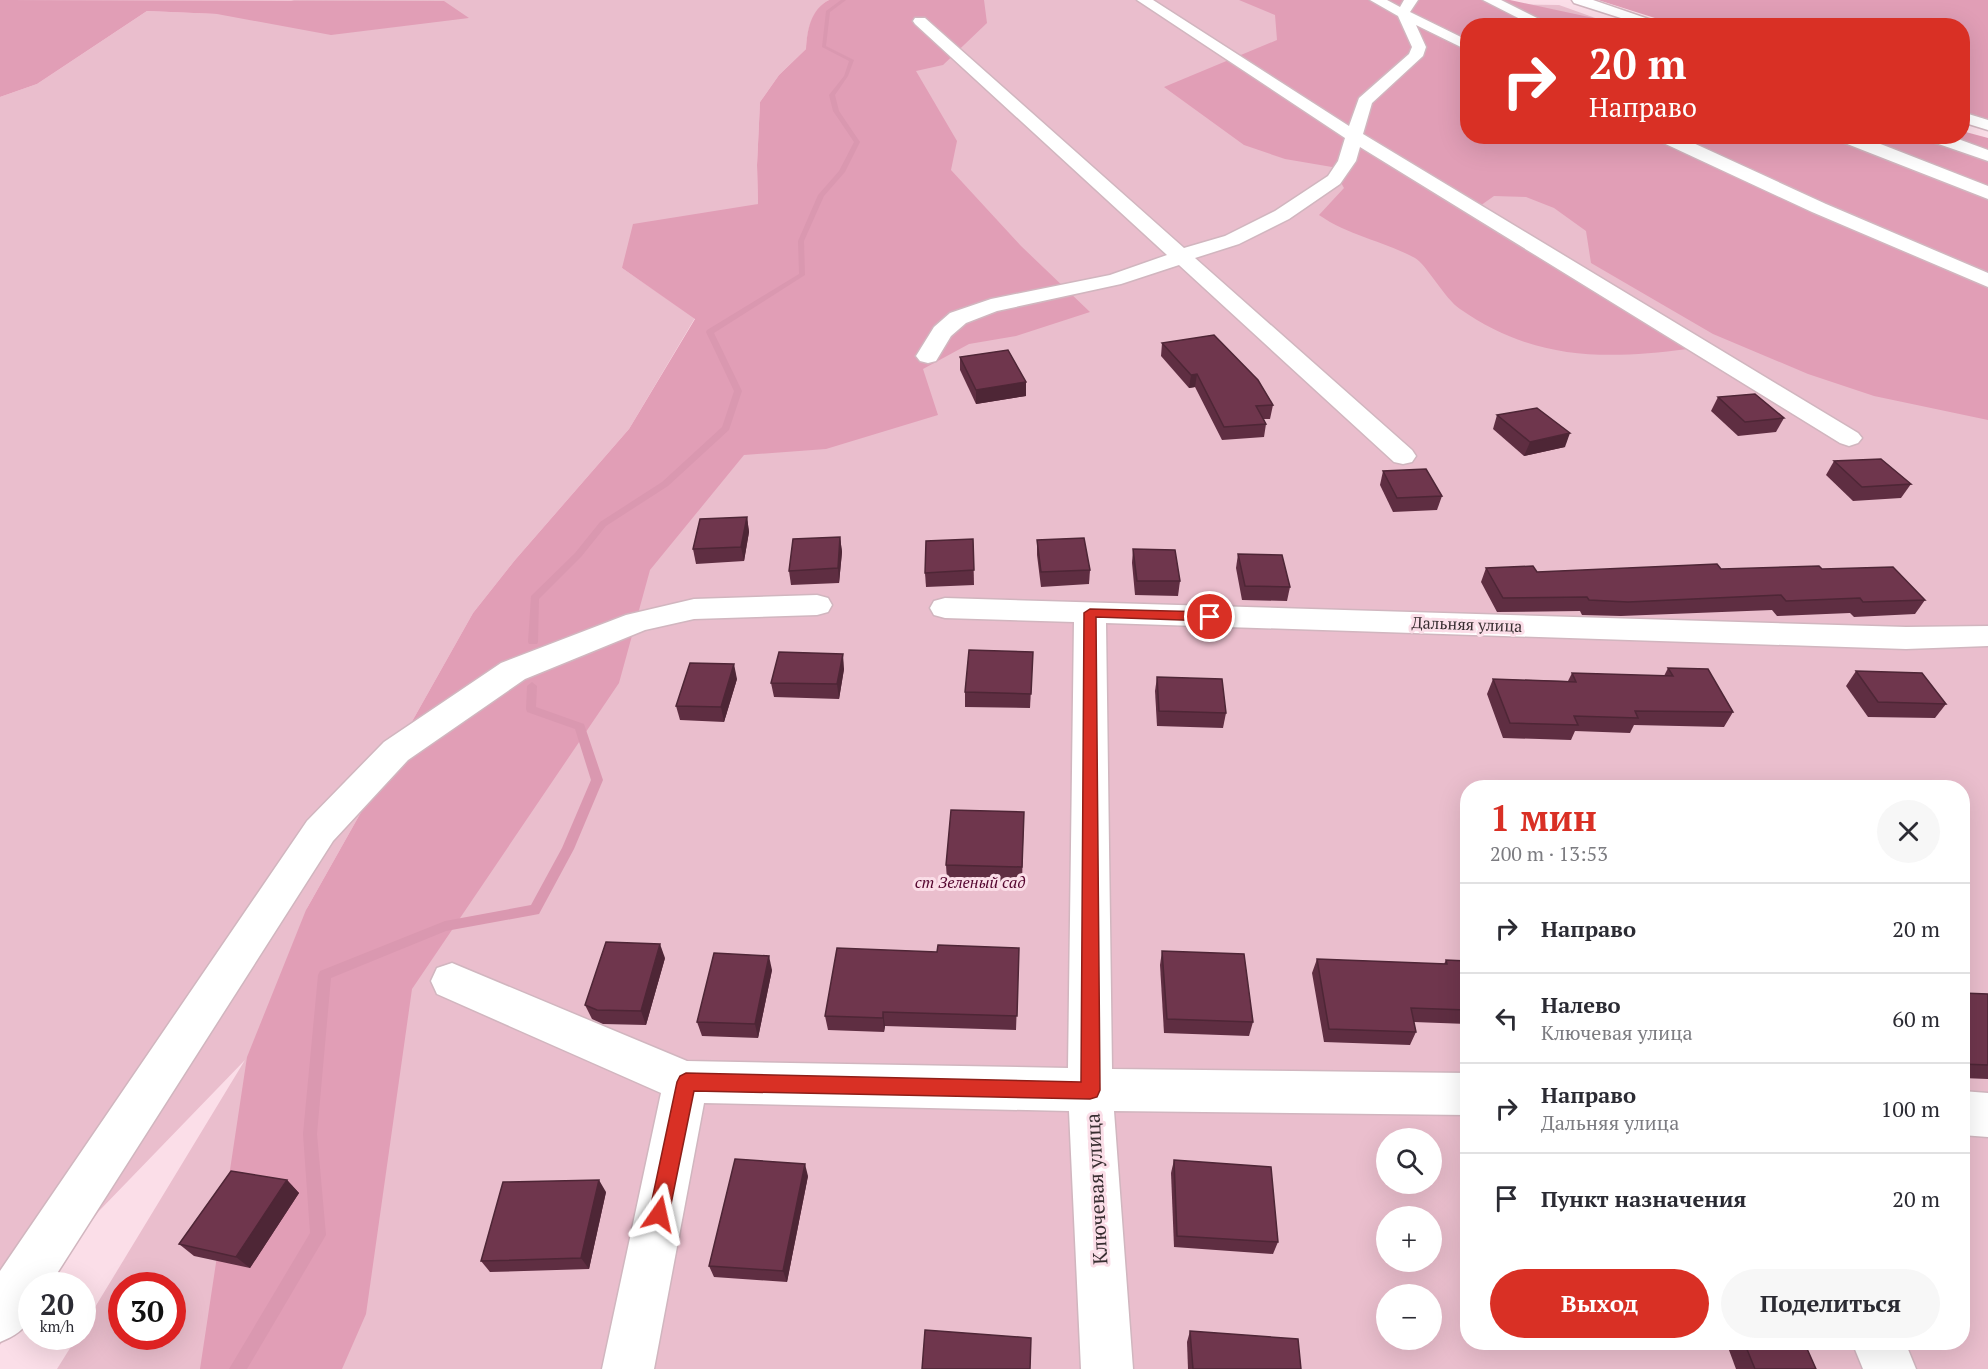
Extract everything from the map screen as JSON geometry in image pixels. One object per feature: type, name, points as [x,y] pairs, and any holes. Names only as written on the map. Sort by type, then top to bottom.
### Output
[{"type":"street","points":[[1144,0],[1354,136],[1849,438]]},
{"type":"street","points":[[1377,0],[1407,6],[1460,41]]},
{"type":"street","points":[[1490,0],[1529,18]]},
{"type":"street","points":[[1573,2],[1608,18]]},
{"type":"street","points":[[1573,2],[1632,18]]},
{"type":"street","points":[[928,356],[942,332],[958,318],[991,306],[1114,280],[1232,240],[1272,220],[1334,180],[1347,161],[1365,101],[1416,56],[1419,47],[1407,6]]},
{"type":"street","points":[[920,21],[1403,456]]},
{"type":"street","points":[[1970,119],[1988,125]]},
{"type":"street","points":[[1680,144],[1819,208],[1988,281]]},
{"type":"street","points":[[1863,144],[1988,193]]},
{"type":"street","points":[[1955,144],[1988,156]]},
{"type":"street","points":[[0,1316],[320,831],[396,751],[513,671],[637,622],[694,609],[817,605]]},
{"type":"street","name":"Дальняя улица","points":[[945,608],[1894,637],[1988,636]]},
{"type":"street","name":"Ключевая улица","points":[[1090,613],[1090,1090],[1107,1369]]},
{"type":"street","points":[[452,981],[686,1082],[1460,1094]]},
{"type":"street","points":[[628,1369],[686,1082]]},
{"type":"street","points":[[1970,1114],[1988,1115]]},
{"type":"street","points":[[1882,1350],[1890,1369]]},
{"type":"green space","name":"ст Зеленый сад","points":[[294,0],[829,0],[818,9],[812,21],[806,49],[779,75],[760,102],[758,204],[622,268],[695,318],[629,429],[515,560],[473,613],[306,910],[891,81],[944,0],[1485,0],[1494,4],[1559,5],[1595,18],[1460,18],[1460,144],[1627,144],[1988,162],[1988,1369],[57,1369],[69,1350],[96,1350],[96,1306],[108,1286],[108,1350],[186,1350],[186,1272],[116,1272],[245,1060],[99,1211],[54,1272],[18,1272],[18,1320],[0,1345],[0,97],[37,84],[147,11],[217,14],[338,2],[291,1]]},
{"type":"shaded area","points":[[0,0],[444,1],[469,18],[331,35],[217,14],[147,11],[37,84],[0,97]]},
{"type":"shaded area","points":[[829,0],[984,0],[987,23],[943,65],[916,71],[957,141],[951,170],[1021,246],[1090,312],[1016,336],[969,344],[923,369],[938,415],[826,449],[744,455],[650,570],[619,683],[412,989],[366,1314],[342,1369],[200,1369],[247,1057],[306,910],[473,613],[515,560],[629,429],[695,319],[622,268],[633,224],[758,204],[760,102],[779,75],[806,49],[807,35],[814,14]]},
{"type":"shaded area","points":[[1239,0],[1510,0],[1594,18],[1460,18],[1460,144],[1970,144],[1970,133],[1988,138],[1988,420],[1874,396],[1808,374],[1713,334],[1591,263],[1586,231],[1554,208],[1526,197],[1494,196],[1470,213],[1687,349],[1626,355],[1569,352],[1542,347],[1487,326],[1454,304],[1425,267],[1415,258],[1342,228],[1319,215],[1344,188],[1332,167],[1285,159],[1244,145],[1164,87],[1277,40],[1275,15]]},
{"type":"shaded area","points":[[1598,0],[1988,0],[1988,119],[1970,114],[1970,18],[1655,18]]},
{"type":"building","points":[[1214,335],[1258,380],[1273,405],[1256,406],[1266,424],[1224,427],[1197,374],[1191,375],[1162,343]]},
{"type":"building","points":[[1008,350],[1026,382],[976,390],[960,357]]},
{"type":"building","points":[[1755,394],[1784,418],[1745,422],[1718,397]]},
{"type":"building","points":[[1537,408],[1570,433],[1530,442],[1497,415]]},
{"type":"building","points":[[1881,459],[1911,484],[1862,487],[1834,461]]},
{"type":"building","points":[[1426,469],[1442,496],[1397,498],[1383,471]]},
{"type":"building","points":[[747,517],[741,547],[693,549],[700,519]]},
{"type":"building","points":[[840,537],[838,568],[789,571],[793,539]]},
{"type":"building","points":[[1084,538],[1090,570],[1041,572],[1037,540]]},
{"type":"building","points":[[973,539],[974,570],[925,573],[926,541]]},
{"type":"building","points":[[1133,549],[1175,550],[1180,581],[1137,581]]},
{"type":"building","points":[[1238,554],[1282,555],[1290,587],[1245,586]]},
{"type":"building","points":[[1717,564],[1721,569],[1819,566],[1822,569],[1893,567],[1925,600],[1863,602],[1860,598],[1786,601],[1781,595],[1628,602],[1589,600],[1587,597],[1503,598],[1486,568],[1533,566],[1537,572]]},
{"type":"building","points":[[969,650],[1033,652],[1031,694],[965,692]]},
{"type":"building","points":[[779,652],[843,654],[837,684],[771,683]]},
{"type":"building","points":[[690,663],[734,664],[721,707],[676,706]]},
{"type":"building","points":[[1668,668],[1708,669],[1733,712],[1635,711],[1638,718],[1574,716],[1578,725],[1510,723],[1493,679],[1576,682],[1572,673],[1673,676]]},
{"type":"building","points":[[1856,671],[1922,673],[1946,704],[1878,702]]},
{"type":"building","points":[[1157,677],[1222,679],[1226,713],[1159,711]]},
{"type":"building","points":[[951,810],[1024,812],[1022,867],[946,865]]},
{"type":"building","points":[[606,942],[660,944],[641,1011],[597,1010],[585,1005]]},
{"type":"building","points":[[938,945],[1019,948],[1017,1016],[883,1012],[883,1018],[825,1016],[837,948],[937,952]]},
{"type":"building","points":[[1162,951],[1244,954],[1253,1022],[1167,1019]]},
{"type":"building","points":[[714,953],[769,956],[755,1024],[697,1022]]},
{"type":"building","points":[[1317,959],[1447,964],[1446,960],[1460,961],[1460,1010],[1411,1008],[1416,1032],[1329,1029]]},
{"type":"building","points":[[1970,993],[1988,994],[1988,1065],[1970,1064]]},
{"type":"building","points":[[735,1159],[805,1164],[783,1271],[709,1266]]},
{"type":"building","points":[[1174,1160],[1271,1167],[1278,1242],[1177,1236]]},
{"type":"building","points":[[231,1171],[287,1180],[236,1257],[179,1244]]},
{"type":"building","points":[[599,1180],[581,1258],[481,1261],[503,1182]]},
{"type":"building","points":[[925,1330],[1031,1338],[1030,1369],[922,1369]]},
{"type":"building","points":[[1190,1331],[1298,1339],[1301,1369],[1193,1369]]},
{"type":"building","points":[[1747,1350],[1808,1350],[1816,1369],[1755,1369]]},
{"type":"waterway","points":[[533,642],[534,598],[578,555],[603,524],[665,484],[726,428],[738,391],[710,332],[802,275],[801,241],[821,195],[842,172],[857,142],[836,111],[832,95],[846,76],[852,60],[824,47],[828,11],[844,0]]},
{"type":"waterway","points":[[237,1369],[318,1235],[310,1134],[325,975],[445,926],[535,910],[568,849],[597,780],[580,727],[531,709],[532,686]]},
{"type":"route","points":[[659,1214],[686,1082],[1090,1090],[1090,613],[1210,617]]}]
